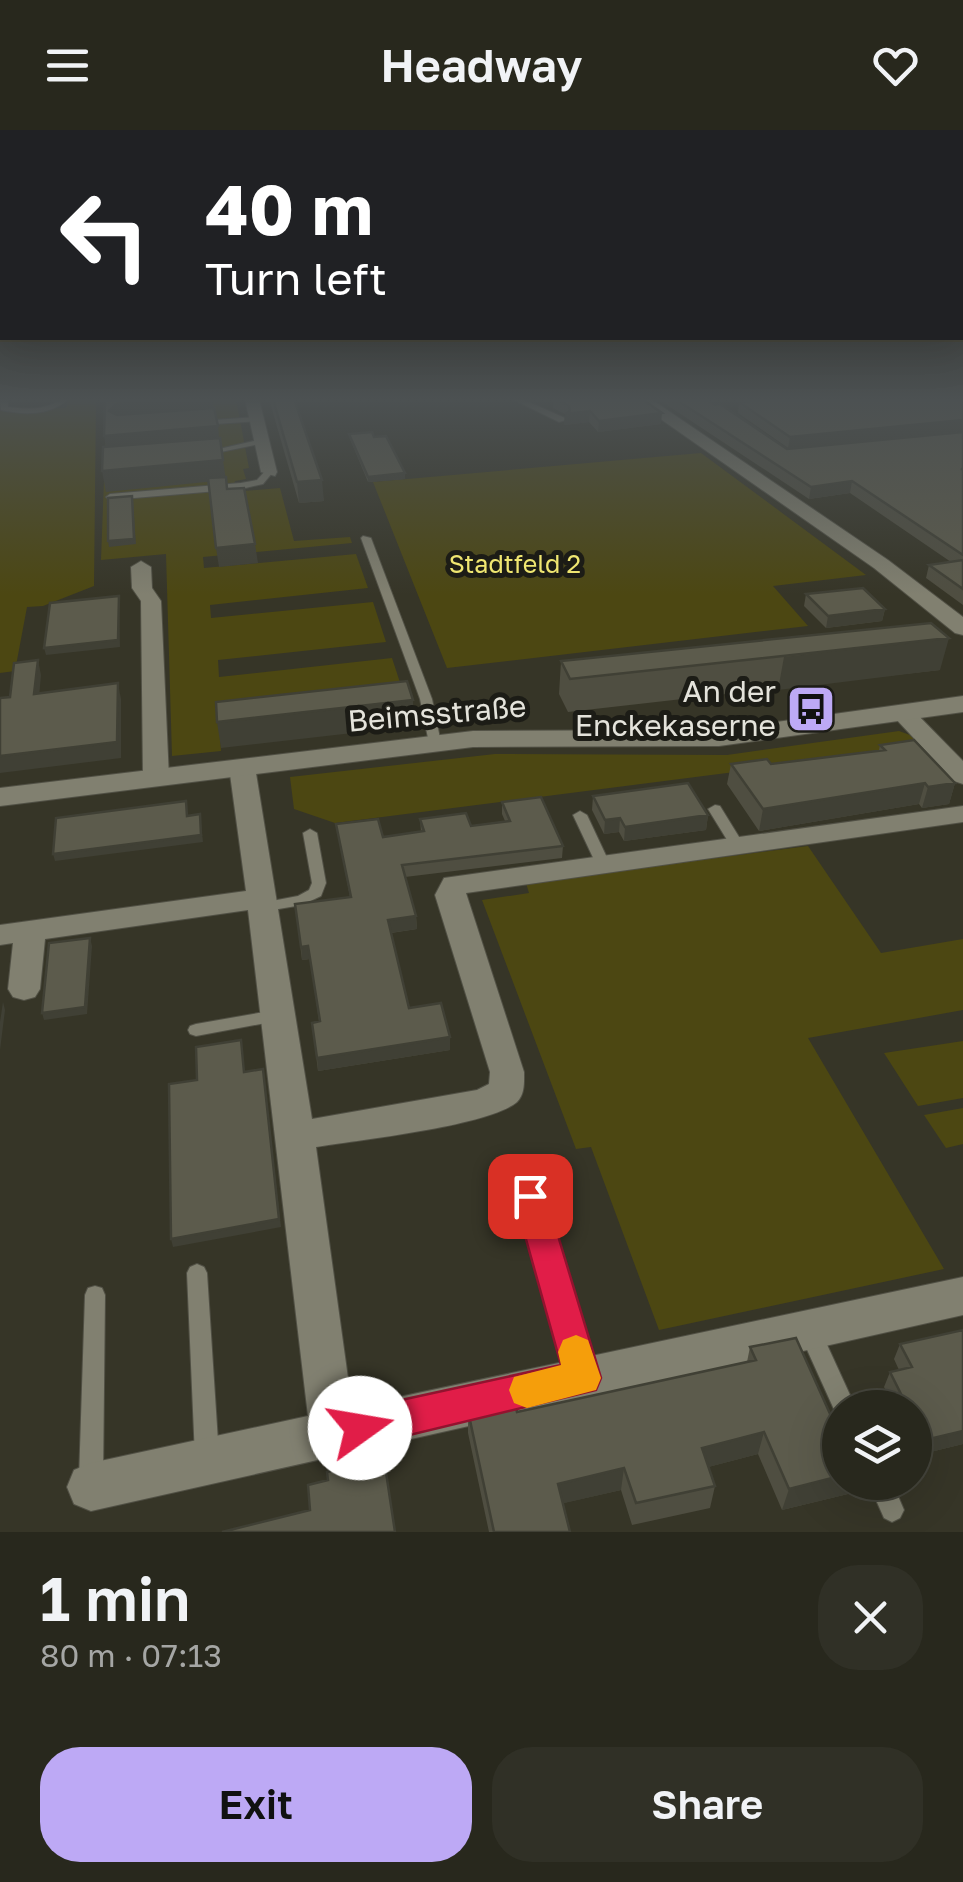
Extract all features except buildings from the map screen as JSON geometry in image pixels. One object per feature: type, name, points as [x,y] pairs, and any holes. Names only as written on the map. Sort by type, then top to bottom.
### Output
[{"type":"street","points":[[267,464],[269,472]]},
{"type":"street","points":[[736,464],[881,564],[963,628]]},
{"type":"street","points":[[142,567],[142,588],[152,600],[156,778]]},
{"type":"street","name":"Beimsstraße","points":[[0,797],[435,743],[507,737],[719,738],[963,704]]},
{"type":"street","points":[[903,713],[963,776]]},
{"type":"street","points":[[242,767],[296,1136],[334,1434]]},
{"type":"street","points":[[296,1136],[485,1103],[503,1094],[508,1086],[508,1072],[450,889],[459,884],[963,814]]},
{"type":"street","points":[[24,989],[15,933],[260,903]]},
{"type":"street","points":[[91,1487],[963,1296]]},
{"type":"lane","points":[[110,497],[241,486],[260,482],[269,472]]},
{"type":"lane","points":[[366,538],[426,698],[435,743]]},
{"type":"lane","points":[[715,809],[738,846]]},
{"type":"lane","points":[[580,815],[603,864]]},
{"type":"lane","points":[[260,903],[302,900],[316,893],[319,883],[310,834]]},
{"type":"lane","points":[[196,1030],[276,1016]]},
{"type":"lane","points":[[530,1196],[583,1378]]},
{"type":"lane","points":[[197,1273],[207,1462]]},
{"type":"lane","points":[[91,1487],[94,1294]]},
{"type":"lane","points":[[808,1327],[837,1390]]},
{"type":"lane","points":[[888,1500],[892,1510]]},
{"type":"green space","points":[[0,464],[95,464],[94,586],[43,606],[27,607],[15,671],[0,673]]},
{"type":"green space","points":[[105,464],[248,464],[249,468],[243,469],[246,479],[235,481],[232,492],[280,488],[294,541],[350,537],[352,543],[203,557],[204,568],[356,554],[368,588],[210,605],[211,618],[373,602],[386,642],[218,660],[219,677],[392,658],[408,707],[220,729],[221,751],[172,756],[166,554],[101,560]]},
{"type":"green space","name":"Stadtfeld 2","points":[[572,464],[716,464],[866,575],[773,586],[808,626],[447,668],[373,482]]},
{"type":"green space","points":[[899,731],[910,735],[923,748],[335,823],[294,809],[290,777],[495,754],[727,755]]},
{"type":"green space","points":[[808,846],[881,953],[963,939],[963,1010],[808,1038],[944,1269],[659,1330],[591,1147],[576,1149],[482,900],[529,893],[526,883]]},
{"type":"green space","points":[[963,1041],[963,1098],[918,1106],[884,1053]]},
{"type":"green space","points":[[963,1108],[963,1144],[946,1148],[924,1115]]},
{"type":"slow traffic","points":[[527,1390],[583,1378],[576,1352]]},
{"type":"place","name":"An der Enckekaserne","points":[[811,709]]},
{"type":"route","points":[[360,1428],[583,1378],[530,1196]]}]
